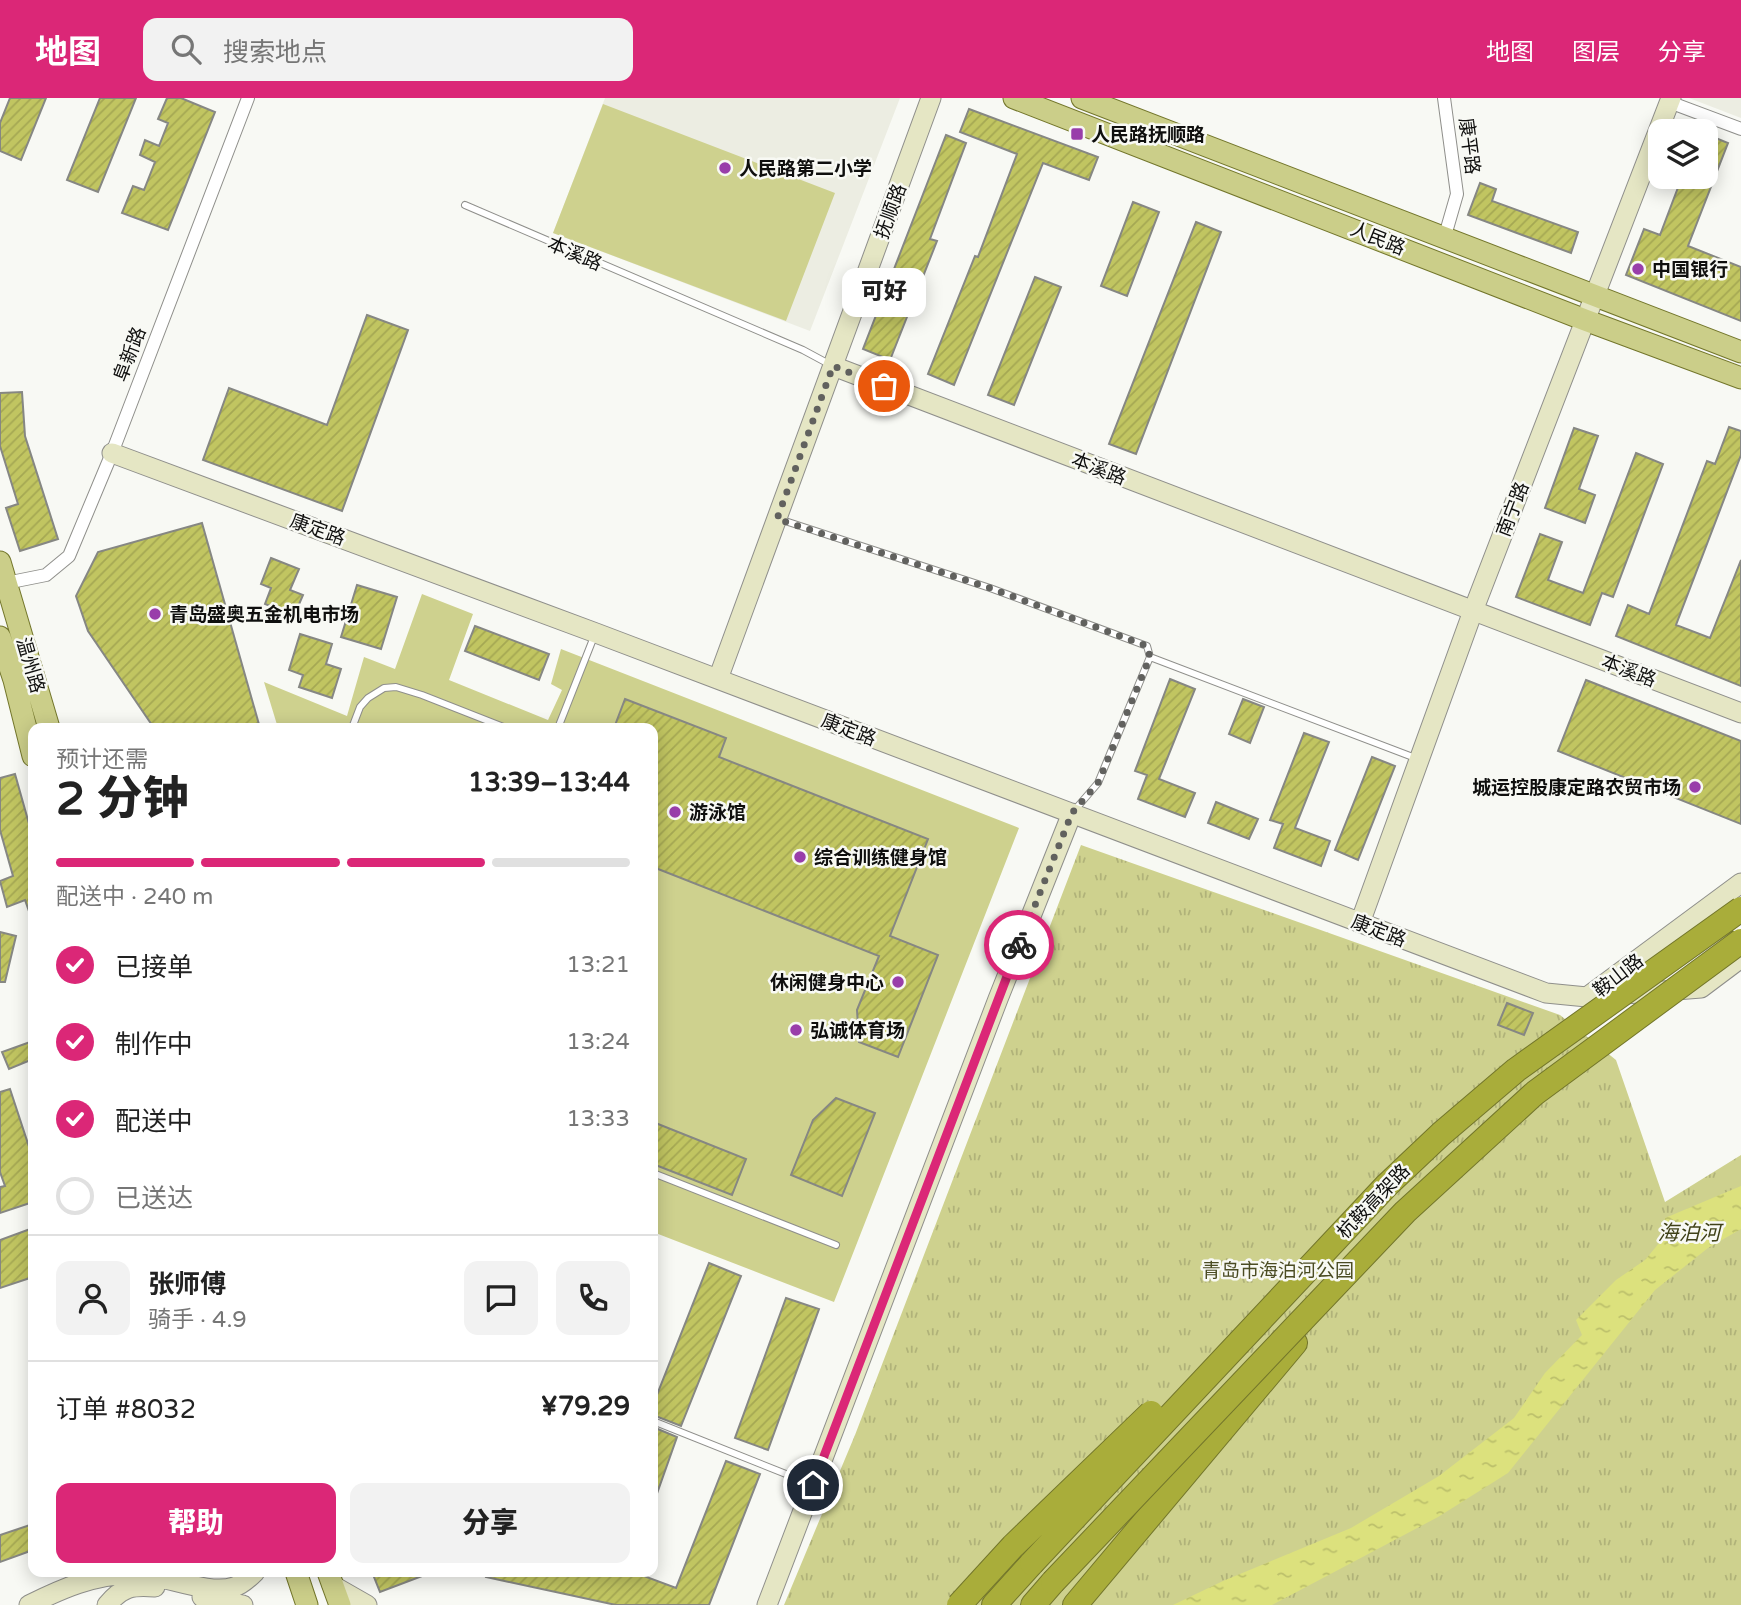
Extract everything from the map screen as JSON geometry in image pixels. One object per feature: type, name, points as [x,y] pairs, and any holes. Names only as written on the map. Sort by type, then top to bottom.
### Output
[{"type":"highway","name":"杭鞍高架路","points":[[994,1605],[1386,1186],[1441,1134],[1516,1070],[1741,909]]},
{"type":"highway","name":"杭鞍高架路","points":[[1032,1605],[1405,1212],[1535,1093],[1741,941]]},
{"type":"highway","points":[[959,1605],[1023,1536],[1386,1186]]},
{"type":"highway","points":[[1075,1605],[1405,1212]]},
{"type":"main road","name":"人民路","points":[[1014,98],[1741,378]]},
{"type":"main road","name":"人民路","points":[[1082,98],[1741,352]]},
{"type":"main road","name":"温州路","points":[[0,562],[48,723]]},
{"type":"main road","name":"温州路","points":[[0,638],[28,737]]},
{"type":"main road","points":[[298,1577],[307,1605]]},
{"type":"main road","points":[[330,1578],[340,1605]]},
{"type":"street","name":"阜新路","points":[[6,583],[46,575],[69,556],[112,453],[248,98]]},
{"type":"street","name":"抚顺路","points":[[718,679],[931,98]]},
{"type":"street","name":"康平路","points":[[1444,98],[1457,194],[1444,239]]},
{"type":"street","name":"南宁路","points":[[1360,923],[1473,611],[1670,100]]},
{"type":"street","points":[[1670,100],[1741,129]]},
{"type":"street","name":"本溪路","points":[[833,366],[1741,713]]},
{"type":"street","name":"康定路","points":[[112,453],[596,633],[1546,993],[1587,997]]},
{"type":"street","points":[[767,1605],[998,999],[1072,813]]},
{"type":"street","name":"鞍山路","points":[[1587,997],[1741,883]]},
{"type":"street","name":"鞍山路","points":[[1587,997],[1701,988],[1741,958]]},
{"type":"street","points":[[29,1605],[71,1584],[99,1577]]},
{"type":"street","points":[[156,1577],[218,1589],[234,1587],[249,1577]]},
{"type":"street","points":[[330,1578],[367,1605]]},
{"type":"street","points":[[107,1605],[119,1592],[134,1586],[152,1587],[243,1605]]},
{"type":"lane","name":"本溪路","points":[[465,205],[803,350],[833,366]]},
{"type":"lane","points":[[777,519],[1004,593],[1147,646],[1150,657],[1098,783],[1072,813]]},
{"type":"lane","points":[[560,723],[596,633]]},
{"type":"lane","points":[[1150,657],[1419,760]]},
{"type":"lane","points":[[354,723],[368,698],[384,688],[396,687],[493,723]]},
{"type":"lane","points":[[658,1175],[836,1245]]},
{"type":"lane","points":[[658,1423],[813,1485]]},
{"type":"shaded area","name":"人民路第二小学","points":[[605,98],[900,98],[810,331],[553,233]]},
{"type":"shaded area","points":[[1689,98],[1741,98],[1741,118]]},
{"type":"green space","name":"人民路第二小学","points":[[603,104],[835,193],[786,321],[553,233]]},
{"type":"green space","name":"弘诚体育场","points":[[422,594],[473,614],[449,680],[548,720],[562,690],[551,684],[561,649],[1019,828],[834,1302],[658,1234],[658,723],[276,723],[264,682],[347,716],[364,657],[395,669]]},
{"type":"green space","name":"青岛市海泊河公园","points":[[1081,845],[1560,1015],[1616,1060],[1665,1202],[1741,1155],[1741,1605],[784,1605],[855,1435]]},
{"type":"water","name":"海泊河","points":[[1741,1186],[1741,1229],[1708,1248],[1655,1290],[1508,1473],[1438,1517],[1272,1605],[1173,1605],[1223,1581],[1351,1528],[1439,1476],[1514,1418],[1545,1373],[1582,1335],[1576,1320],[1616,1280],[1645,1260],[1665,1236],[1665,1218]]},
{"type":"building","points":[[10,98],[46,98],[21,160],[0,151],[0,123]]},
{"type":"building","points":[[100,98],[136,98],[98,192],[67,180]]},
{"type":"building","points":[[167,98],[181,98],[215,112],[168,230],[122,213],[133,186],[144,190],[155,162],[140,155],[145,140],[159,146],[168,123],[158,119]]},
{"type":"building","points":[[969,109],[1098,157],[1089,180],[1043,163],[954,385],[928,374],[975,256],[978,257],[1017,154],[960,132]]},
{"type":"building","points":[[946,135],[966,143],[930,239],[937,241],[890,360],[863,349]]},
{"type":"building","points":[[1718,139],[1728,143],[1718,169]]},
{"type":"building","points":[[1480,183],[1496,189],[1492,201],[1578,232],[1571,253],[1468,215]]},
{"type":"building","points":[[1677,189],[1710,189],[1688,246],[1741,267],[1741,321],[1626,275],[1644,229],[1660,235]]},
{"type":"building","points":[[1133,202],[1159,212],[1127,296],[1101,286]]},
{"type":"building","points":[[1196,222],[1221,232],[1136,454],[1109,444]]},
{"type":"building","points":[[1035,277],[1061,287],[1014,405],[988,395]]},
{"type":"building","points":[[367,315],[408,330],[342,511],[203,460],[229,388],[327,425]]},
{"type":"building","points":[[22,392],[25,436],[58,539],[20,551],[6,508],[18,504],[0,446],[0,393]]},
{"type":"building","points":[[1729,427],[1741,431],[1741,455],[1676,625],[1710,638],[1741,560],[1741,686],[1616,636],[1628,605],[1649,614],[1707,461],[1715,464]]},
{"type":"building","points":[[1574,428],[1598,436],[1579,489],[1595,495],[1585,523],[1545,508]]},
{"type":"building","points":[[1636,453],[1663,464],[1613,597],[1602,593],[1590,625],[1516,597],[1540,534],[1562,542],[1548,580],[1583,593]]},
{"type":"building","name":"青岛盛奥五金机电市场","points":[[202,523],[259,723],[151,723],[88,631],[76,596],[98,552]]},
{"type":"building","points":[[271,558],[299,569],[290,590],[303,595],[294,616],[265,604],[271,588],[261,584]]},
{"type":"building","points":[[357,585],[397,597],[381,649],[341,637]]},
{"type":"building","points":[[475,626],[549,654],[539,680],[465,651]]},
{"type":"building","points":[[300,634],[332,644],[326,664],[341,669],[332,698],[299,687],[303,675],[289,670]]},
{"type":"building","points":[[1170,679],[1195,689],[1159,779],[1195,793],[1185,817],[1138,799],[1147,775],[1135,771]]},
{"type":"building","name":"城运控股康定路农贸市场","points":[[1586,680],[1741,741],[1741,824],[1558,751]]},
{"type":"building","name":"综合训练健身馆","points":[[625,699],[726,738],[719,757],[928,839],[890,936],[938,955],[898,1057],[859,1042],[857,1010],[879,956],[658,869],[658,723],[616,723]]},
{"type":"building","points":[[1243,699],[1264,707],[1250,743],[1229,734]]},
{"type":"building","points":[[1304,733],[1329,742],[1295,828],[1330,841],[1321,866],[1274,848],[1283,824],[1270,820]]},
{"type":"building","points":[[1372,757],[1395,766],[1358,860],[1335,850]]},
{"type":"building","points":[[15,774],[28,820],[28,908],[25,900],[7,907],[0,881],[13,876],[0,830],[0,778]]},
{"type":"building","points":[[1216,802],[1258,819],[1249,839],[1208,823]]},
{"type":"building","points":[[0,932],[16,936],[5,982],[0,982]]},
{"type":"building","points":[[1507,1003],[1533,1013],[1524,1035],[1498,1025]]},
{"type":"building","points":[[28,1043],[28,1061],[9,1069],[2,1052]]},
{"type":"building","points":[[10,1089],[28,1144],[28,1204],[0,1213],[0,1187],[5,1186],[0,1172],[0,1092]]},
{"type":"building","points":[[836,1098],[875,1113],[842,1196],[791,1175],[813,1120]]},
{"type":"building","points":[[658,1124],[746,1159],[732,1195],[658,1166]]},
{"type":"building","points":[[28,1230],[28,1279],[0,1288],[0,1240]]},
{"type":"building","points":[[709,1263],[741,1276],[681,1426],[658,1417],[658,1392]]},
{"type":"building","points":[[786,1298],[819,1309],[768,1450],[735,1438]]},
{"type":"building","points":[[658,1429],[677,1437],[658,1491]]},
{"type":"building","points":[[726,1461],[760,1474],[709,1605],[616,1605],[486,1577],[646,1577],[676,1588]]},
{"type":"building","points":[[28,1526],[28,1552],[0,1562],[0,1535]]},
{"type":"building","points":[[374,1577],[419,1577],[380,1592]]},
{"type":"way so far","points":[[884,386],[833,366],[777,519],[990,588],[1147,646],[1150,657],[1098,783],[1072,813],[1019,945]]},
{"type":"place","name":"人民路抚顺路","points":[[1077,134]]},
{"type":"place","name":"人民路第二小学","points":[[725,168]]},
{"type":"place","name":"中国银行","points":[[1638,269]]},
{"type":"place","name":"可好","points":[[884,386]]},
{"type":"place","name":"青岛盛奥五金机电市场","points":[[155,614]]},
{"type":"place","name":"城运控股康定路农贸市场","points":[[1695,787]]},
{"type":"place","name":"游泳馆","points":[[675,812]]},
{"type":"place","name":"综合训练健身馆","points":[[800,857]]},
{"type":"place","name":"休闲健身中心","points":[[898,982]]},
{"type":"place","name":"弘诚体育场","points":[[796,1030]]},
{"type":"route","points":[[813,1485],[1019,945]]}]
